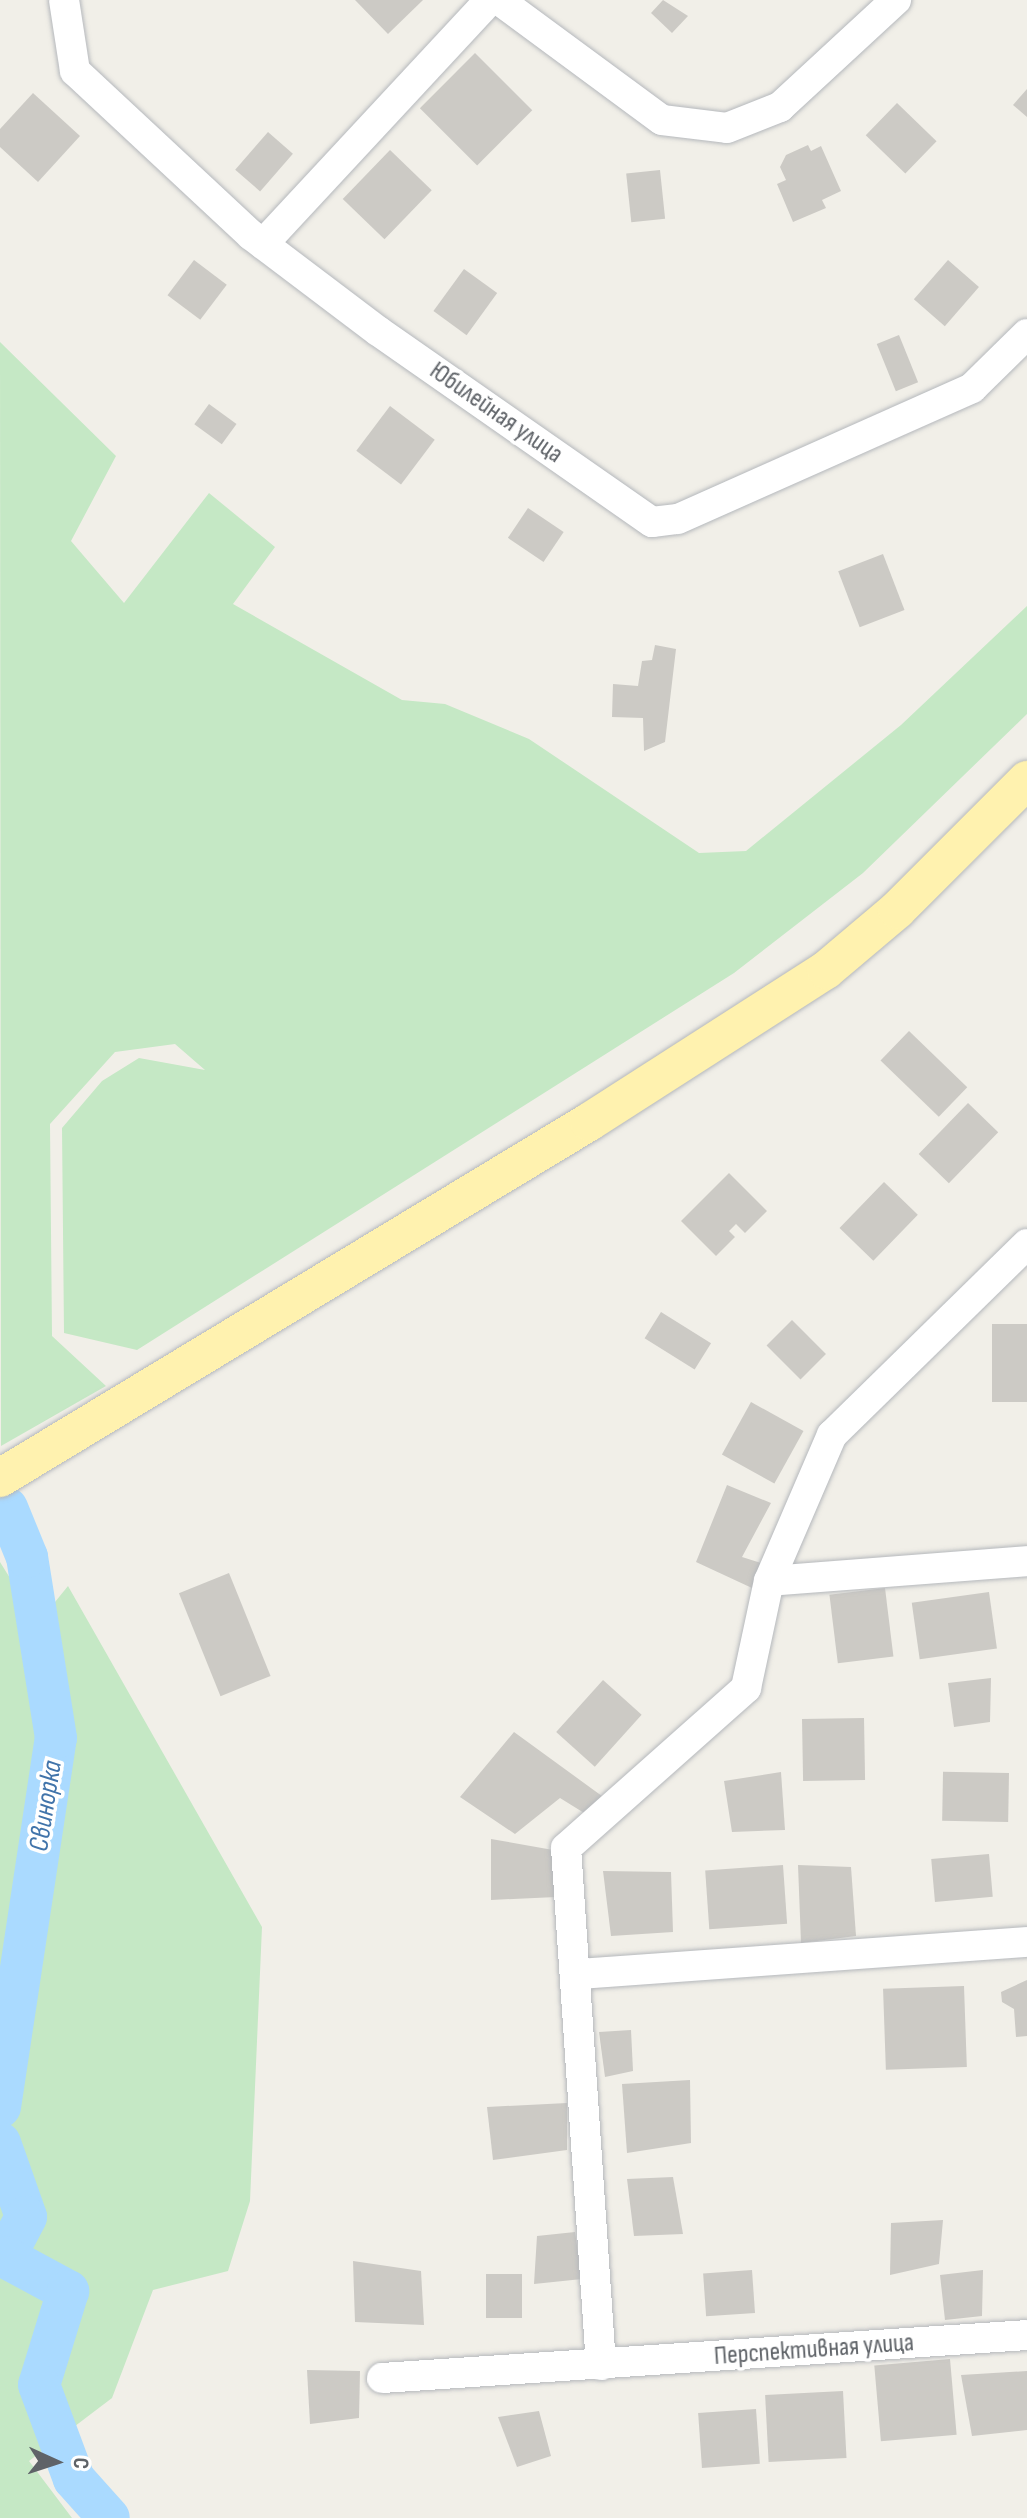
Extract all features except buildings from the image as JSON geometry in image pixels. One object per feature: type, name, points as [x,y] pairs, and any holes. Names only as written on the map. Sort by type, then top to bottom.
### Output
[{"type":"main road","points":[[0,1478],[589,1122],[826,970],[897,910],[1027,780]]},
{"type":"street","name":"Юбилейная улица","points":[[64,0],[75,71],[263,244],[652,522],[678,519],[972,388],[1027,334]]},
{"type":"street","points":[[263,244],[490,0]]},
{"type":"street","points":[[499,0],[662,120],[727,128],[780,107],[896,0]]},
{"type":"street","points":[[601,2365],[580,1974],[566,1848],[746,1688],[769,1581],[832,1435],[1027,1244]]},
{"type":"street","points":[[769,1581],[1027,1561]]},
{"type":"street","points":[[580,1974],[1027,1942]]},
{"type":"street","name":"Перспективная улица","points":[[382,2378],[1027,2335]]},
{"type":"green space","points":[[0,342],[116,456],[71,541],[124,603],[209,493],[275,547],[233,604],[402,700],[445,704],[529,739],[699,853],[746,851],[901,725],[1027,606],[1027,714],[863,873],[734,973],[137,1350],[64,1333],[62,1128],[102,1081],[139,1058],[205,1070],[175,1044],[115,1052],[50,1124],[52,1336],[106,1386],[1,1446]]},
{"type":"green space","points":[[0,1562],[38,1623],[68,1586],[262,1927],[250,2201],[228,2271],[153,2290],[112,2398],[29,2461],[72,2518],[0,2518]]},
{"type":"waterway","name":"Свинорка","points":[[0,2107],[56,1738],[27,1557],[7,1508]]},
{"type":"waterway","name":"Свинорка","points":[[0,2143],[26,2217],[5,2257],[68,2291],[39,2385],[74,2479],[109,2518]]}]
